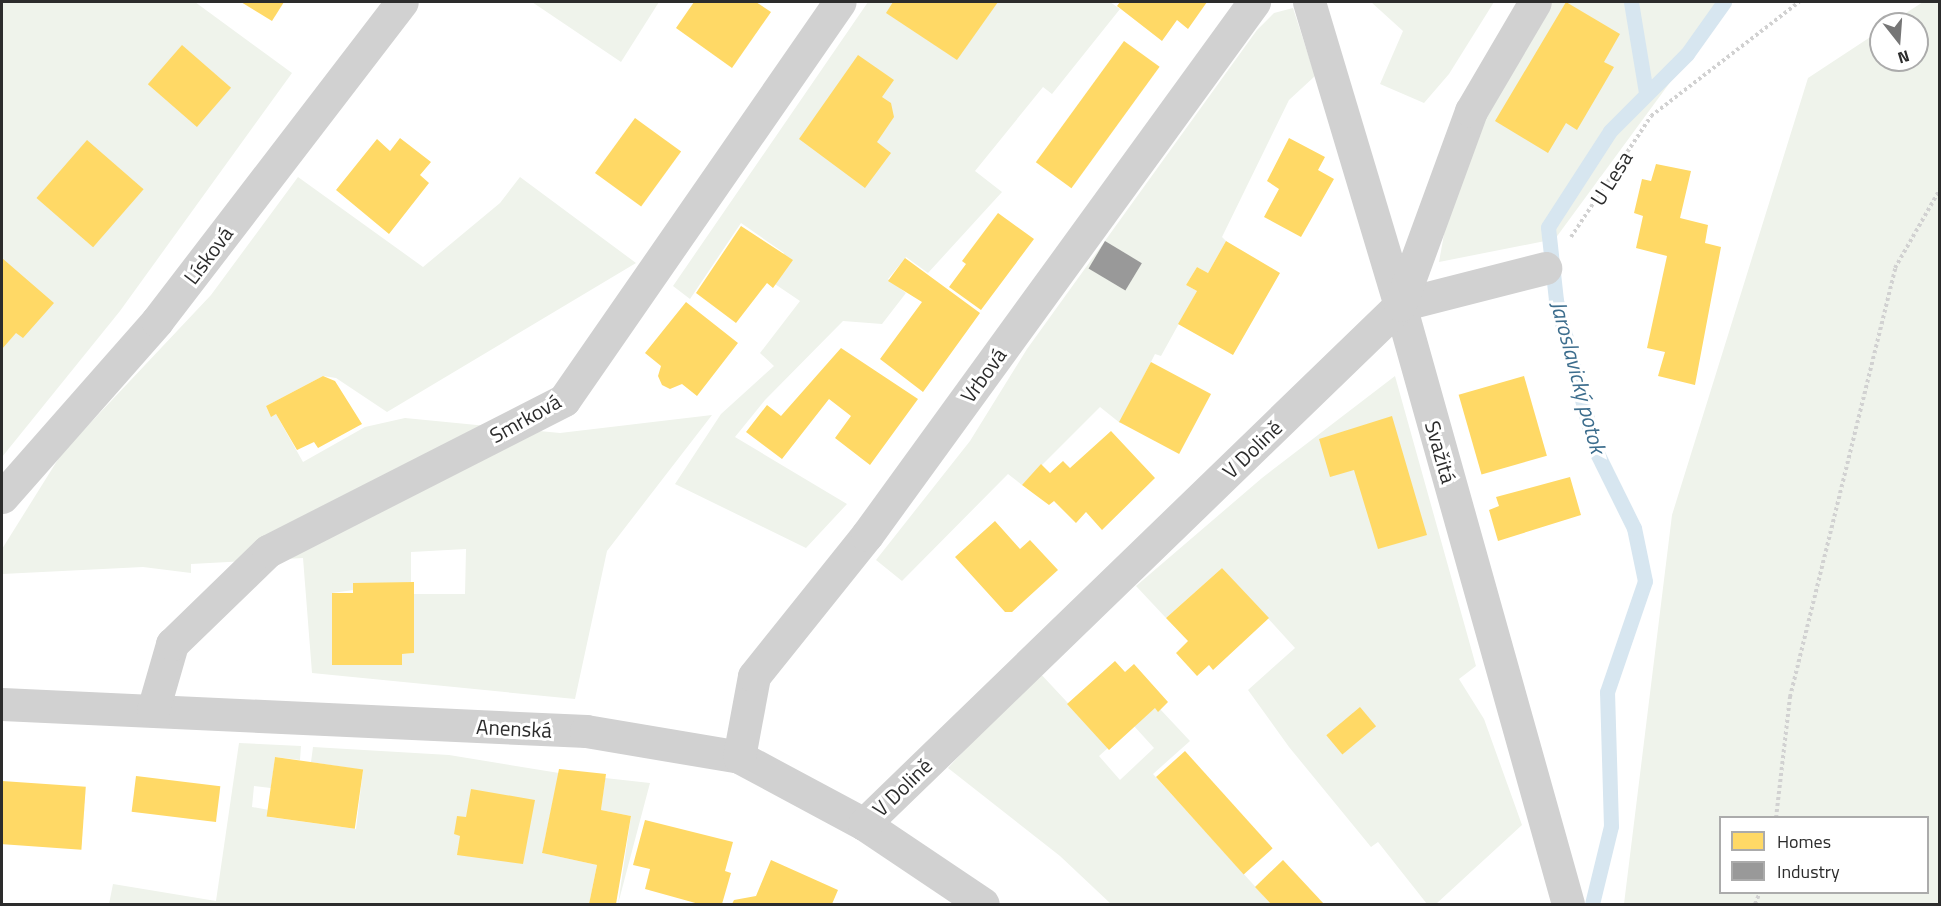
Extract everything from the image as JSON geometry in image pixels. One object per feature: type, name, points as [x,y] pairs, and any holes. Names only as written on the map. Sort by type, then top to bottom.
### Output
[{"type":"street","name":"Lísková","points":[[2,497],[158,321],[402,2]]},
{"type":"street","name":"Smrková","points":[[153,710],[172,644],[268,550],[564,400],[840,2]]},
{"type":"street","name":"Vrbová","points":[[739,757],[754,676],[867,535],[1254,2]]},
{"type":"street","name":"Svažitá","points":[[1309,2],[1400,306],[1568,904]]},
{"type":"street","name":"V Dolině","points":[[864,824],[1400,306],[1470,111],[1535,2]]},
{"type":"street","points":[[1400,306],[1545,268]]},
{"type":"street","name":"Anenská","points":[[2,704],[586,731],[739,757],[864,824],[983,904]]},
{"type":"path","name":"U Lesa","points":[[1545,268],[1580,227],[1651,116],[1799,2]]},
{"type":"path","points":[[1776,816],[1790,697],[1895,268],[1940,189]]},
{"type":"shaded area","points":[[2,2],[195,2],[292,73],[120,311],[2,457]]},
{"type":"shaded area","points":[[532,2],[659,2],[621,62]]},
{"type":"shaded area","points":[[868,2],[1110,2],[1120,9],[1052,94],[1043,87],[975,171],[1002,192],[928,273],[906,257],[888,279],[906,293],[882,324],[843,321],[765,400],[735,437],[847,504],[806,548],[675,484],[721,414],[774,366],[760,353],[800,301],[766,278],[784,253],[741,223],[690,299],[673,286]]},
{"type":"shaded area","points":[[1371,2],[1494,2],[1449,74],[1424,103],[1380,84],[1403,31]]},
{"type":"shaded area","points":[[1540,2],[1721,2],[1707,32],[1555,239],[1439,262],[1459,151]]},
{"type":"shaded area","points":[[1923,2],[1940,2],[1939,904],[1624,904],[1672,515],[1808,78],[1869,38],[1869,72],[1929,72],[1929,12],[1908,12]]},
{"type":"shaded area","points":[[1293,8],[1315,76],[1289,100],[1222,237],[1226,241],[1208,273],[1197,267],[1186,285],[1197,291],[1161,356],[1155,354],[1120,423],[1100,407],[1022,485],[1008,474],[902,581],[876,560],[970,441],[1027,349],[1257,30],[1274,13]]},
{"type":"shaded area","points":[[298,177],[423,267],[500,203],[520,177],[636,263],[387,412],[336,378],[323,376],[266,406],[271,416],[276,414],[303,462],[365,427],[405,418],[560,433],[712,415],[607,551],[575,699],[312,673],[303,558],[191,564],[191,573],[143,567],[2,574],[2,549],[62,453],[211,295]],"holes":[[[466,549],[465,594],[414,594],[414,653],[402,654],[402,665],[332,665],[332,593],[411,582],[411,552]]]},
{"type":"shaded area","points":[[1395,376],[1476,666],[1459,679],[1484,719],[1522,825],[1436,904],[1427,904],[1378,842],[1371,847],[1289,747],[1248,690],[1295,648],[1222,568],[1166,618],[1136,586],[1262,478]]},
{"type":"shaded area","points":[[1038,671],[1109,747],[1099,756],[1120,780],[1154,748],[1134,726],[1156,707],[1160,709],[1190,741],[1153,774],[1271,904],[1111,904],[1060,856],[948,768]]},
{"type":"shaded area","points":[[239,743],[301,746],[300,760],[275,757],[271,788],[254,786],[252,807],[269,810],[269,817],[356,829],[363,770],[311,762],[313,747],[449,755],[559,773],[542,853],[597,865],[589,904],[109,904],[113,884],[216,901]]},
{"type":"shaded area","points":[[605,778],[650,783],[618,904],[631,816],[601,810]]},
{"type":"building: Homes","points":[[241,2],[284,2],[272,21]]},
{"type":"building: Homes","points":[[694,2],[756,2],[771,12],[732,68],[676,28]]},
{"type":"building: Homes","points":[[893,2],[998,2],[957,60],[886,13]]},
{"type":"building: Homes","points":[[1120,2],[1207,2],[1188,29],[1177,20],[1162,41],[1117,6]]},
{"type":"building: Homes","points":[[1566,2],[1620,34],[1604,62],[1614,67],[1577,130],[1566,123],[1548,153],[1495,121]]},
{"type":"building: Homes","points":[[1124,41],[1160,67],[1071,188],[1036,162]]},
{"type":"building: Homes","points":[[182,45],[231,88],[197,127],[148,84]]},
{"type":"building: Homes","points":[[858,55],[894,80],[882,97],[891,103],[894,117],[877,142],[891,153],[865,188],[799,139]]},
{"type":"building: Homes","points":[[635,118],[681,152],[641,207],[595,173]]},
{"type":"building: Homes","points":[[400,138],[431,162],[420,175],[429,183],[389,234],[336,190],[377,139],[390,151]]},
{"type":"building: Homes","points":[[1289,138],[1325,157],[1318,170],[1334,179],[1301,237],[1264,217],[1279,189],[1267,181]]},
{"type":"building: Homes","points":[[87,140],[144,189],[93,247],[36,198]]},
{"type":"building: Homes","points":[[1656,164],[1691,171],[1680,218],[1708,225],[1705,243],[1721,247],[1695,385],[1658,376],[1665,352],[1647,348],[1667,256],[1636,248],[1643,216],[1634,213],[1642,179],[1651,181]]},
{"type":"building: Homes","points":[[998,213],[1034,239],[981,310],[949,287],[966,264],[962,261]]},
{"type":"building: Homes","points":[[741,226],[793,260],[773,288],[767,283],[736,323],[696,293]]},
{"type":"building: Homes","points":[[1226,241],[1280,273],[1233,355],[1178,324],[1197,291],[1186,285],[1197,267],[1208,273]]},
{"type":"building: Homes","points":[[2,258],[54,303],[23,338],[16,333],[2,349]]},
{"type":"building: Homes","points":[[905,258],[980,313],[923,392],[880,359],[922,302],[888,281]]},
{"type":"building: Homes","points":[[686,302],[738,343],[697,396],[682,384],[670,389],[662,385],[658,376],[661,366],[645,353]]},
{"type":"building: Homes","points":[[841,348],[918,399],[870,465],[835,438],[851,416],[829,399],[782,459],[746,432],[767,405],[781,416]]},
{"type":"building: Homes","points":[[1151,362],[1211,394],[1179,454],[1119,422]]},
{"type":"building: Homes","points":[[323,376],[335,381],[362,424],[318,448],[314,442],[297,450],[276,414],[271,417],[266,406]]},
{"type":"building: Homes","points":[[1524,376],[1547,456],[1482,475],[1459,395]]},
{"type":"building: Homes","points":[[1392,416],[1427,535],[1378,549],[1354,470],[1330,477],[1319,439]]},
{"type":"building: Homes","points":[[1111,431],[1155,478],[1102,530],[1086,512],[1076,523],[1054,501],[1049,505],[1022,485],[1041,464],[1050,473],[1063,461],[1070,468]]},
{"type":"building: Homes","points":[[1570,477],[1581,515],[1498,541],[1489,510],[1499,506],[1496,497]]},
{"type":"building: Homes","points":[[995,521],[1020,549],[1030,540],[1058,570],[1012,612],[1005,612],[955,557]]},
{"type":"building: Homes","points":[[1222,568],[1269,618],[1213,670],[1209,665],[1197,676],[1176,653],[1188,641],[1166,618]]},
{"type":"building: Homes","points":[[414,582],[414,653],[402,654],[402,665],[332,665],[332,593],[353,593],[353,583]]},
{"type":"building: Homes","points":[[1115,661],[1125,672],[1134,664],[1168,702],[1158,712],[1155,708],[1109,750],[1067,704]]},
{"type":"building: Homes","points":[[1360,707],[1376,726],[1342,754],[1326,735]]},
{"type":"building: Homes","points":[[1185,751],[1273,848],[1244,874],[1156,777]]},
{"type":"building: Homes","points":[[275,757],[363,769],[355,829],[267,816]]},
{"type":"building: Homes","points":[[559,769],[606,774],[601,810],[631,816],[616,904],[589,904],[597,865],[542,853]]},
{"type":"building: Homes","points":[[136,776],[220,786],[216,822],[132,812]]},
{"type":"building: Homes","points":[[2,781],[86,787],[81,850],[2,844]]},
{"type":"building: Homes","points":[[471,789],[535,800],[523,864],[457,855],[460,836],[454,834],[457,816],[466,817]]},
{"type":"building: Homes","points":[[645,820],[733,842],[725,871],[731,873],[722,904],[699,904],[645,889],[650,869],[633,865]]},
{"type":"building: Homes","points":[[771,860],[838,890],[832,904],[732,904],[734,900],[756,896]]},
{"type":"building: Homes","points":[[1283,860],[1324,904],[1271,904],[1255,887]]},
{"type":"building: Industry","points":[[1105,241],[1142,263],[1125,291],[1089,268]]},
{"type":"waterway","points":[[1631,2],[1646,93]]},
{"type":"waterway","name":"Jaroslavický potok","points":[[1592,904],[1611,826],[1607,692],[1645,581],[1634,528],[1595,449],[1556,300],[1548,227],[1610,131],[1687,54],[1724,2]]}]
